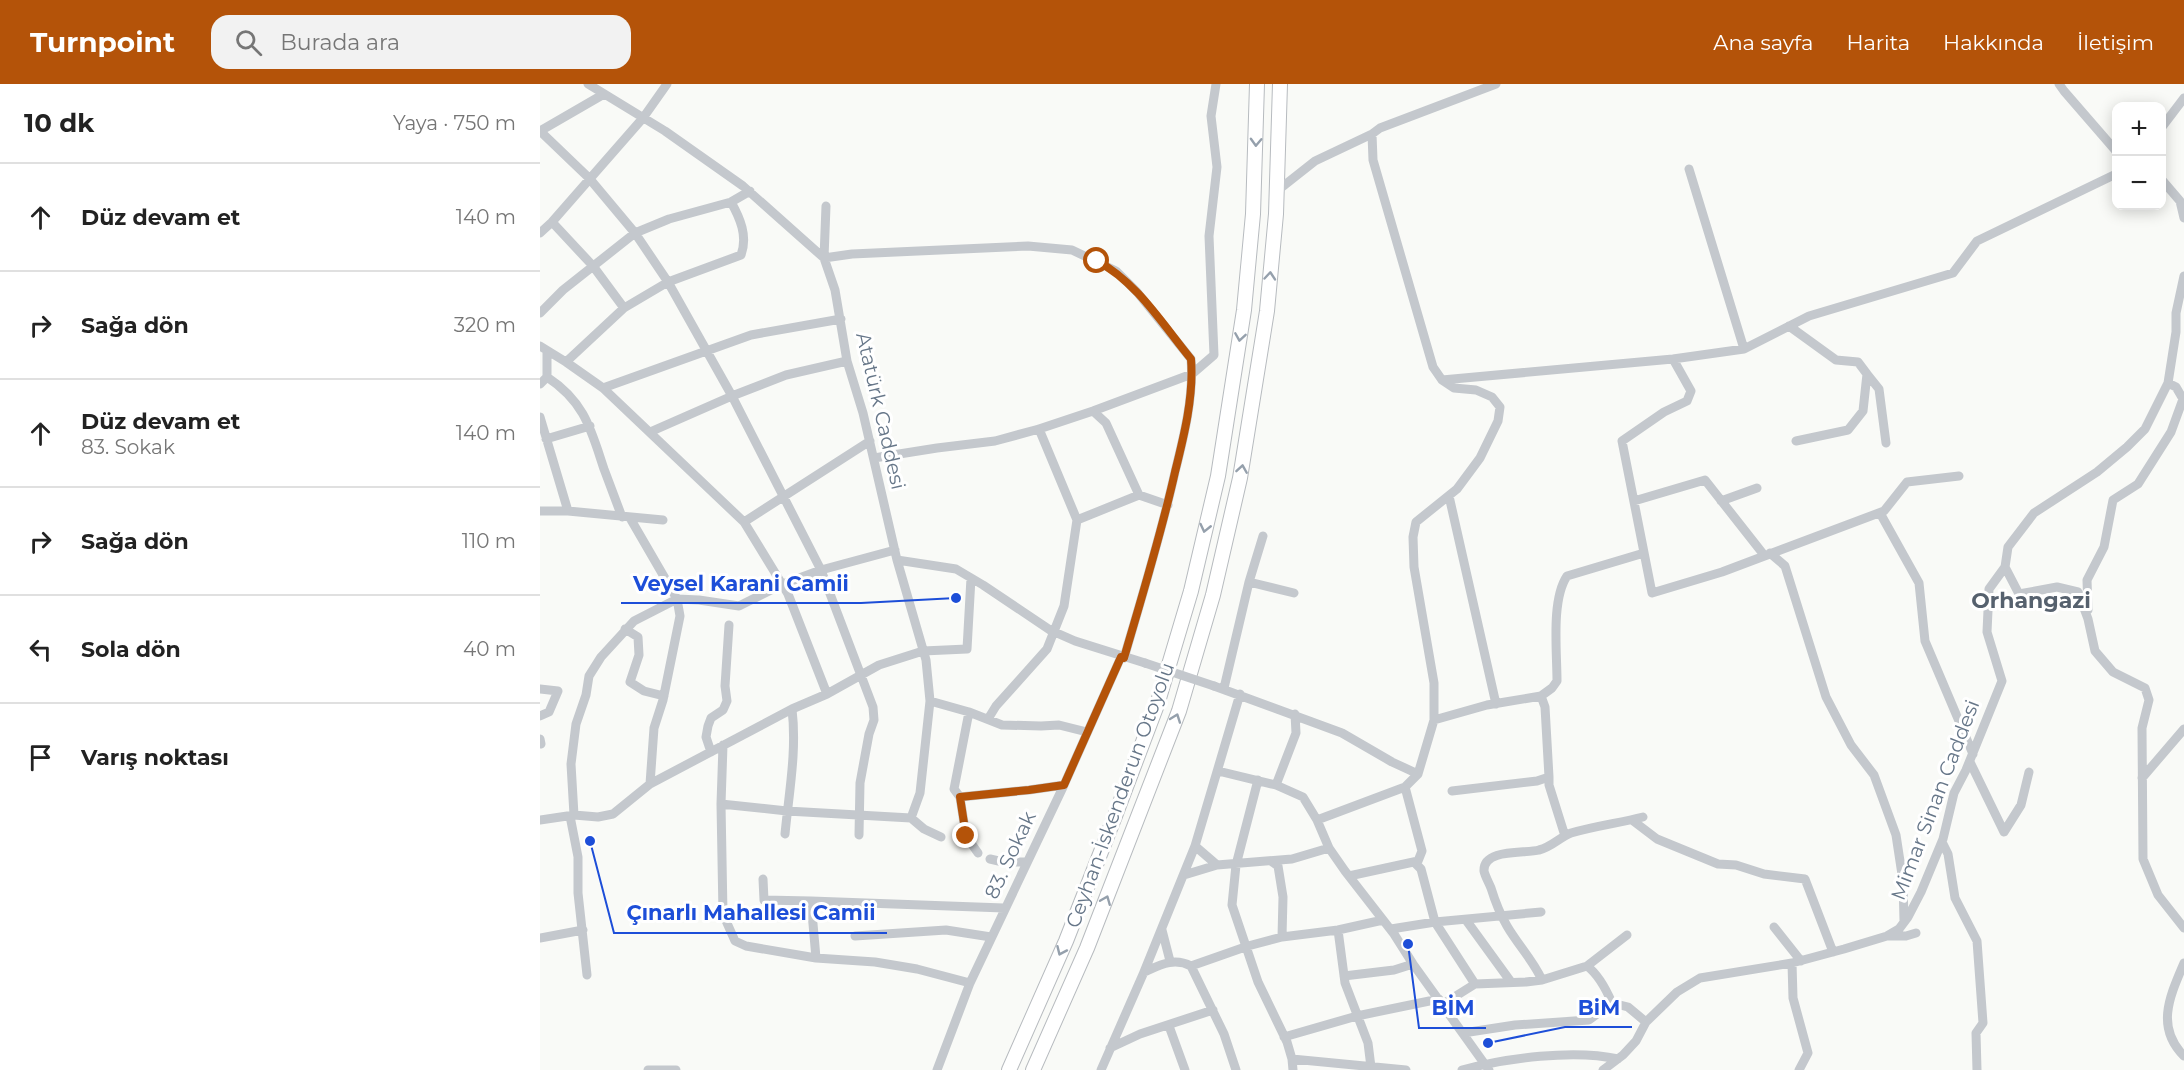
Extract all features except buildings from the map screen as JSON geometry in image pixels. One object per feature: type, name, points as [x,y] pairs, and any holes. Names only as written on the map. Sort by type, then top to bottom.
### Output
[{"type":"highway","name":"Ceyhan-İskenderun Otoyolu","points":[[1009,1070],[1066,940],[1120,805],[1157,705],[1191,591],[1218,476],[1244,310],[1253,214],[1257,84]]},
{"type":"highway","name":"Ceyhan-İskenderun Otoyolu","points":[[1033,1070],[1087,948],[1175,722],[1213,595],[1240,478],[1267,311],[1277,191],[1280,84]]},
{"type":"street","name":"Atatürk Caddesi","points":[[588,84],[643,118],[750,191],[824,258],[829,269],[841,318],[847,361],[870,441],[897,560],[926,660],[930,701],[920,793],[911,818]]},
{"type":"street","points":[[540,233],[643,118],[667,84]]},
{"type":"street","points":[[874,458],[995,441],[1039,429],[1192,374],[1214,355],[1209,236],[1217,167],[1211,116],[1216,84]]},
{"type":"street","points":[[1277,191],[1315,161],[1380,128],[1496,84]]},
{"type":"street","points":[[2059,84],[2112,144]]},
{"type":"street","points":[[604,93],[540,131],[589,178],[635,233],[668,282],[732,396],[821,570],[873,707],[874,720],[860,783],[859,835]]},
{"type":"street","points":[[2166,122],[2184,98]]},
{"type":"street","points":[[1317,820],[1405,787],[1418,774],[1434,720],[1434,683],[1414,567],[1413,537],[1416,522],[1457,489],[1480,458],[1498,421],[1500,407],[1492,397],[1484,393],[1454,388],[1442,380],[1433,367],[1373,160],[1372,134]]},
{"type":"street","points":[[1689,168],[1744,350]]},
{"type":"street","points":[[1442,380],[1673,359],[1744,350],[1809,316],[1953,273],[1977,241],[2112,176]]},
{"type":"street","points":[[2166,185],[2180,201],[2184,218]]},
{"type":"street","points":[[540,313],[563,290],[635,233],[669,219],[731,202],[750,191]]},
{"type":"street","points":[[566,362],[624,308],[668,282],[741,255],[744,236],[740,218],[731,202]]},
{"type":"street","points":[[826,206],[824,258],[852,254],[1028,246],[1072,250],[1116,271],[1137,292],[1191,359],[1192,374]]},
{"type":"street","points":[[552,222],[593,266],[624,308]]},
{"type":"street","name":"Mimar Sinan Caddesi","points":[[1603,1070],[1636,1041],[1646,1022],[1677,992],[1700,978],[1796,962],[1887,936],[1899,929],[1922,892],[1942,842],[1954,793],[1972,758],[2002,681],[1987,632],[1989,589],[2005,567],[2008,547],[2034,513],[2097,471],[2145,429],[2169,382],[2180,336],[2184,276]]},
{"type":"street","points":[[603,388],[706,349],[751,335],[841,318]]},
{"type":"street","points":[[1789,326],[1836,360],[1858,362],[1880,389],[1886,443]]},
{"type":"street","points":[[543,349],[603,388],[744,522],[783,584],[827,694]]},
{"type":"street","points":[[543,349],[544,381],[556,383],[576,403],[590,426],[626,517],[677,599],[680,616],[664,696],[654,728],[650,784]]},
{"type":"street","points":[[1673,359],[1691,391],[1687,400],[1664,412],[1622,441],[1652,593],[1722,572],[1880,513],[1907,482],[1959,476]]},
{"type":"street","points":[[650,432],[786,375],[847,361]]},
{"type":"street","name":"83. Sokak","points":[[937,1070],[970,983],[1122,657],[1168,505],[1184,438],[1192,374]]},
{"type":"street","points":[[1796,441],[1848,430],[1863,411],[1867,374]]},
{"type":"street","points":[[2088,619],[2087,580],[2104,547],[2113,500],[2139,484],[2171,432],[2182,399],[2176,387],[2169,382]]},
{"type":"street","points":[[1093,411],[1106,423],[1139,495]]},
{"type":"street","points":[[540,417],[568,511]]},
{"type":"street","points":[[546,439],[590,426]]},
{"type":"street","points":[[988,719],[996,706],[1012,691],[1047,649],[1064,606],[1077,520],[1039,429]]},
{"type":"street","points":[[744,522],[870,441]]},
{"type":"street","points":[[1634,501],[1705,480],[1767,554],[1785,566],[1826,697],[1851,745],[1874,775],[1896,835],[1903,881],[1904,922]]},
{"type":"street","points":[[1721,501],[1757,488]]},
{"type":"street","points":[[1077,520],[1139,495],[1168,505]]},
{"type":"street","points":[[1449,496],[1496,704]]},
{"type":"street","points":[[540,511],[568,511],[663,520]]},
{"type":"street","points":[[1880,513],[1919,583],[1924,641],[2004,832],[2021,805],[2029,772]]},
{"type":"street","points":[[1219,687],[1263,536]]},
{"type":"street","points":[[587,975],[578,893],[578,857],[572,816],[571,764],[576,724],[586,694],[589,676],[601,657],[634,621],[677,599],[739,606],[783,584],[821,570],[895,550]]},
{"type":"street","points":[[1434,720],[1496,704],[1541,696],[1552,688],[1557,681],[1560,587],[1567,576],[1644,553]]},
{"type":"street","points":[[897,560],[956,569],[1055,632],[1122,657],[1219,687],[1295,714],[1342,733],[1418,774]]},
{"type":"street","points":[[2005,567],[2019,594],[2057,587],[2078,592],[2088,619],[2095,651],[2113,672],[2145,688],[2149,700],[2142,728],[2143,859],[2158,895],[2184,928]]},
{"type":"street","points":[[540,820],[613,814],[650,784],[879,666],[923,651],[967,649],[971,578]]},
{"type":"street","points":[[1249,582],[1294,593]]},
{"type":"street","points":[[711,752],[706,737],[708,726],[711,718],[723,710],[727,701],[725,686],[729,625]]},
{"type":"street","points":[[626,629],[638,637],[639,655],[630,682],[644,691],[664,696]]},
{"type":"street","points":[[540,689],[558,690],[549,712],[540,716]]},
{"type":"street","points":[[1101,1070],[1162,930],[1195,846],[1240,694]]},
{"type":"street","points":[[1541,696],[1545,707],[1549,777],[1565,837]]},
{"type":"street","points":[[930,701],[969,712],[1002,725],[1059,725],[1088,732]]},
{"type":"street","points":[[785,834],[795,732],[792,709]]},
{"type":"street","points":[[969,712],[954,789],[960,797],[966,836],[978,854]]},
{"type":"street","points":[[1276,785],[1296,733],[1295,714]]},
{"type":"street","points":[[2142,778],[2184,729]]},
{"type":"street","points":[[723,746],[721,804],[723,914],[735,941],[746,946],[816,958],[875,962],[917,969],[970,983]]},
{"type":"street","points":[[1218,771],[1276,785],[1303,797],[1317,820],[1329,848],[1348,876],[1391,929],[1413,964],[1487,1067]]},
{"type":"street","points":[[1452,791],[1536,781],[1549,777]]},
{"type":"street","points":[[1257,780],[1236,865],[1232,905],[1248,946],[1258,982],[1284,1037],[1292,1059],[1293,1070]]},
{"type":"street","points":[[960,797],[1064,785]]},
{"type":"street","points":[[1348,876],[1418,861],[1422,851],[1405,787]]},
{"type":"street","points":[[721,804],[787,811],[911,818],[924,829],[941,837]]},
{"type":"street","points":[[1542,980],[1535,965],[1501,915],[1484,870],[1487,863],[1497,855],[1540,850],[1554,845],[1565,837],[1643,818]]},
{"type":"street","points":[[1632,820],[1657,839],[1718,864],[1736,865],[1764,874],[1805,879],[1833,952]]},
{"type":"street","points":[[1942,842],[1948,854],[1955,898],[1977,941],[1983,1023],[1976,1033],[1977,1070]]},
{"type":"street","points":[[1195,846],[1217,865]]},
{"type":"street","points":[[1184,875],[1217,865],[1292,859],[1329,848]]},
{"type":"street","points":[[990,860],[1026,862]]},
{"type":"street","points":[[1271,861],[1278,866],[1283,897],[1282,937]]},
{"type":"street","points":[[1414,862],[1421,869],[1435,922],[1475,984]]},
{"type":"street","points":[[763,879],[764,900],[1004,908]]},
{"type":"street","points":[[811,901],[816,958]]},
{"type":"street","points":[[1391,929],[1435,922],[1541,912]]},
{"type":"street","points":[[1191,966],[1282,937],[1338,930],[1383,920]]},
{"type":"street","points":[[1466,920],[1511,982]]},
{"type":"street","points":[[1774,927],[1796,962],[1793,998],[1808,1053],[1799,1070]]},
{"type":"street","points":[[540,938],[583,930]]},
{"type":"street","points":[[855,936],[946,930],[991,937]]},
{"type":"street","points":[[1162,930],[1170,961]]},
{"type":"street","points":[[1338,930],[1347,991],[1368,1043],[1371,1067]]},
{"type":"street","points":[[1887,936],[1906,936],[1916,933]]},
{"type":"street","points":[[1284,1037],[1357,1016],[1441,1001],[1475,984],[1542,980],[1587,966],[1627,935]]},
{"type":"street","points":[[1144,972],[1170,961],[1183,962],[1191,966],[1213,1010],[1236,1070]]},
{"type":"street","points":[[2184,963],[2172,993],[2167,1024],[2174,1046],[2184,1056]]},
{"type":"street","points":[[1344,976],[1394,970],[1413,964]]},
{"type":"street","points":[[1587,966],[1605,987],[1612,1003]]},
{"type":"street","points":[[1612,1003],[1628,1007],[1646,1022]]},
{"type":"street","points":[[1463,1033],[1515,1025],[1589,1020],[1612,1003]]},
{"type":"street","points":[[1110,1048],[1140,1035],[1213,1010]]},
{"type":"street","points":[[1121,1022],[1140,1035]]},
{"type":"street","points":[[1169,1026],[1185,1070]]},
{"type":"street","points":[[1462,1070],[1576,1055],[1599,1054],[1618,1059]]},
{"type":"street","points":[[1292,1059],[1406,1070]]},
{"type":"street","points":[[648,1070],[676,1070]]},
{"type":"place","name":"Veysel Karani Camii","points":[[956,598]]},
{"type":"place","name":"Çınarlı Mahallesi Camii","points":[[590,841]]},
{"type":"place","name":"BİM","points":[[1408,944]]},
{"type":"place","name":"BiM","points":[[1488,1043]]},
{"type":"district","name":"Orhangazi","points":[[2031,600]]},
{"type":"route","points":[[966,836],[960,797],[1064,785],[1121,657],[1124,658],[1168,505],[1184,438],[1192,374],[1191,359],[1137,292],[1116,271],[1097,261]]}]
